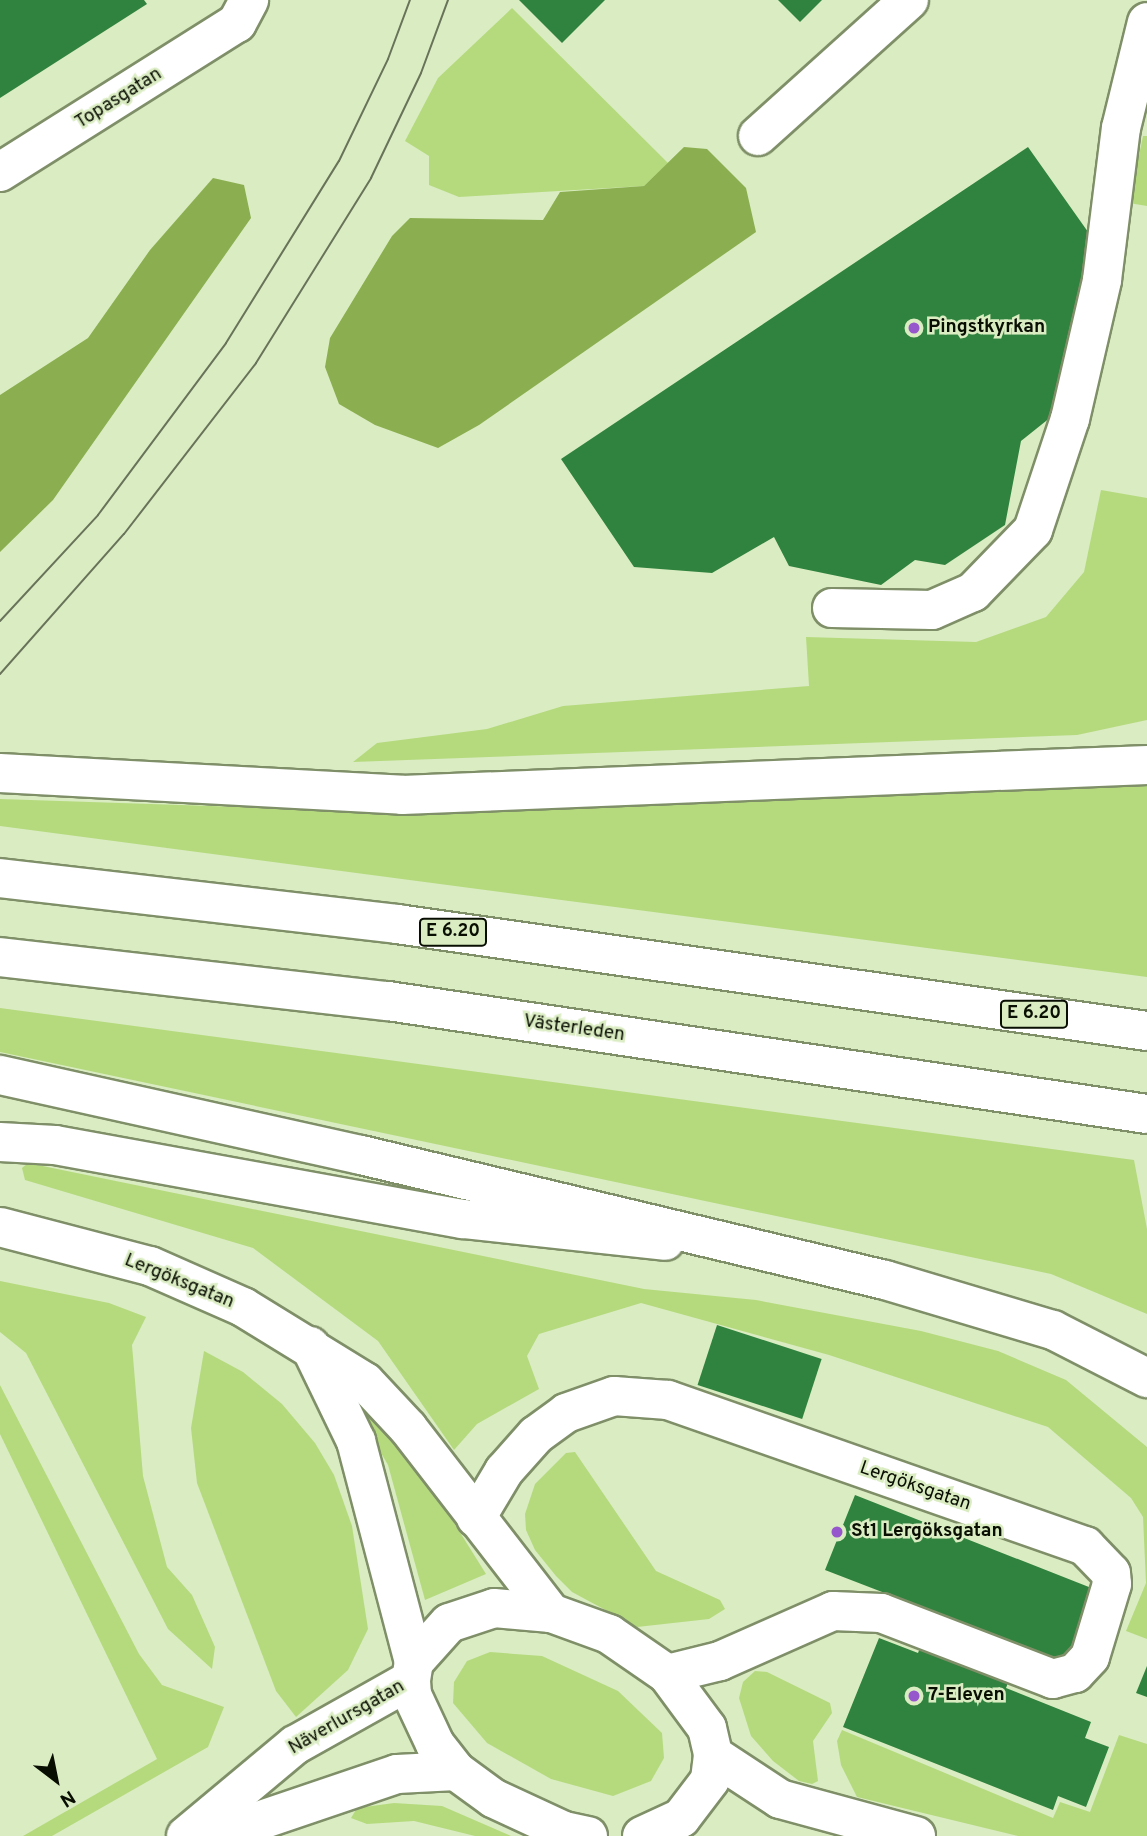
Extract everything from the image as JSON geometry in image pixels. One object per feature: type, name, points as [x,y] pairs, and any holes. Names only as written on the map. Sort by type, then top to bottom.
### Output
[{"type":"main road","points":[[758,136],[909,0]]},
{"type":"main road","name":"Topasgatan","points":[[0,172],[243,12]]},
{"type":"main road","points":[[832,608],[932,610],[973,592],[1033,530],[1070,419],[1102,280],[1121,128],[1147,22]]},
{"type":"main road","points":[[0,773],[402,795],[1147,765]]},
{"type":"main road","name":"E 6.20","points":[[0,878],[397,924],[1147,1031]]},
{"type":"main road","name":"Västerleden","points":[[0,957],[388,1002],[1147,1114]]},
{"type":"main road","points":[[0,1075],[775,1252],[1053,1330],[1147,1378]]},
{"type":"main road","points":[[0,1142],[55,1145],[463,1219],[775,1252]]},
{"type":"main road","name":"Lergöksgatan","points":[[0,1227],[150,1266],[243,1307],[309,1344],[365,1381],[408,1429],[551,1613]]},
{"type":"main road","points":[[309,1344],[356,1441],[423,1721],[456,1771],[493,1798],[564,1831],[588,1836]]},
{"type":"main road","name":"Lergöksgatan","points":[[475,1518],[504,1471],[536,1435],[565,1413],[614,1396],[668,1400],[1085,1546],[1111,1573],[1112,1584],[1090,1657],[1075,1673],[1053,1679],[881,1613],[833,1611],[720,1661],[667,1674]]},
{"type":"main road","points":[[413,1671],[434,1635],[471,1613],[494,1608],[551,1613],[609,1634],[667,1674],[707,1728],[713,1755],[710,1780],[699,1800],[681,1818],[654,1835]]},
{"type":"main road","name":"Näverlursgatan","points":[[186,1836],[295,1745],[413,1671]]},
{"type":"main road","points":[[713,1755],[780,1799],[916,1836]]},
{"type":"main road","points":[[214,1836],[397,1774],[456,1771]]},
{"type":"green space","points":[[512,8],[668,163],[644,186],[459,197],[429,185],[429,156],[405,141],[438,78]]},
{"type":"green space","points":[[1143,136],[1147,136],[1147,206],[1129,203]]},
{"type":"green space","points":[[684,147],[707,149],[746,188],[756,232],[479,425],[438,448],[375,425],[339,404],[325,367],[330,338],[392,236],[410,218],[543,220],[560,192],[644,186]]},
{"type":"green space","points":[[213,178],[244,185],[251,218],[53,500],[0,552],[0,395],[88,338],[150,250]]},
{"type":"green space","points":[[1101,490],[1147,498],[1147,720],[1077,735],[353,762],[377,743],[487,729],[563,706],[809,686],[806,637],[976,642],[1046,617],[1084,572]]},
{"type":"green space","points":[[1147,779],[1147,977],[0,826],[0,799],[447,814]]},
{"type":"green space","points":[[0,1008],[1134,1160],[1147,1229],[1147,1314],[1051,1274],[0,1052]]},
{"type":"green space","points":[[28,1163],[644,1289],[756,1300],[921,1331],[998,1351],[1066,1380],[1147,1447],[1147,1639],[1126,1631],[1146,1583],[1143,1517],[1131,1498],[1048,1427],[829,1355],[641,1303],[539,1334],[527,1356],[539,1389],[477,1424],[454,1450],[378,1341],[253,1248],[25,1180],[22,1168]]},
{"type":"green space","points":[[0,1281],[109,1303],[146,1317],[132,1345],[143,1476],[167,1567],[192,1595],[215,1647],[212,1669],[168,1629],[26,1353],[0,1332]]},
{"type":"green space","points":[[204,1351],[243,1372],[282,1404],[315,1443],[334,1475],[352,1526],[368,1629],[348,1670],[296,1717],[276,1691],[197,1483],[191,1428]]},
{"type":"green space","points":[[340,1382],[411,1454],[486,1574],[425,1600],[388,1465]]},
{"type":"green space","points":[[0,1385],[139,1654],[162,1685],[224,1707],[208,1747],[52,1836],[23,1836],[157,1759],[0,1434]]},
{"type":"green space","points":[[575,1452],[656,1571],[720,1600],[725,1609],[709,1619],[637,1627],[572,1592],[556,1576],[535,1550],[526,1530],[525,1514],[535,1484],[566,1453]]},
{"type":"green space","points":[[490,1652],[542,1656],[618,1691],[662,1733],[664,1758],[651,1781],[613,1796],[551,1779],[487,1743],[453,1703],[454,1682],[467,1661]]},
{"type":"green space","points":[[755,1671],[767,1672],[830,1703],[832,1713],[813,1741],[818,1781],[812,1784],[799,1781],[773,1761],[751,1736],[739,1698],[743,1682]]},
{"type":"green space","points":[[842,1730],[1053,1818],[1060,1802],[1090,1812],[1119,1735],[1147,1744],[1147,1836],[1018,1836],[857,1797],[841,1765],[837,1741]]},
{"type":"green space","points":[[394,1803],[442,1806],[511,1836],[475,1836],[414,1821],[367,1824],[351,1818],[357,1808]]},
{"type":"building","points":[[0,0],[144,0],[147,4],[0,98]]},
{"type":"building","points":[[519,0],[605,0],[562,43]]},
{"type":"building","points":[[778,0],[822,0],[800,22]]},
{"type":"building","name":"Pingstkyrkan","points":[[1028,147],[1093,239],[1051,417],[1021,441],[1005,525],[945,565],[915,560],[881,585],[789,566],[774,537],[712,573],[634,567],[561,459]]},
{"type":"building","points":[[717,1325],[822,1359],[802,1419],[698,1385]]},
{"type":"building","points":[[855,1495],[1099,1591],[1069,1666],[1022,1647],[1006,1688],[1091,1722],[1085,1738],[1109,1747],[1086,1807],[1058,1796],[1053,1810],[843,1727],[879,1638],[918,1653],[934,1612],[825,1570]]},
{"type":"building","points":[[1147,1666],[1147,1697],[1136,1693]]},
{"type":"tram line","points":[[0,621],[98,515],[226,343],[339,161],[388,59],[410,0]]},
{"type":"tram line","points":[[0,674],[124,534],[256,363],[371,178],[421,73],[448,0]]},
{"type":"place","name":"Pingstkyrkan","points":[[914,328]]},
{"type":"place","name":"St1 Lergöksgatan","points":[[837,1532]]},
{"type":"place","name":"7-Eleven","points":[[914,1696]]}]
